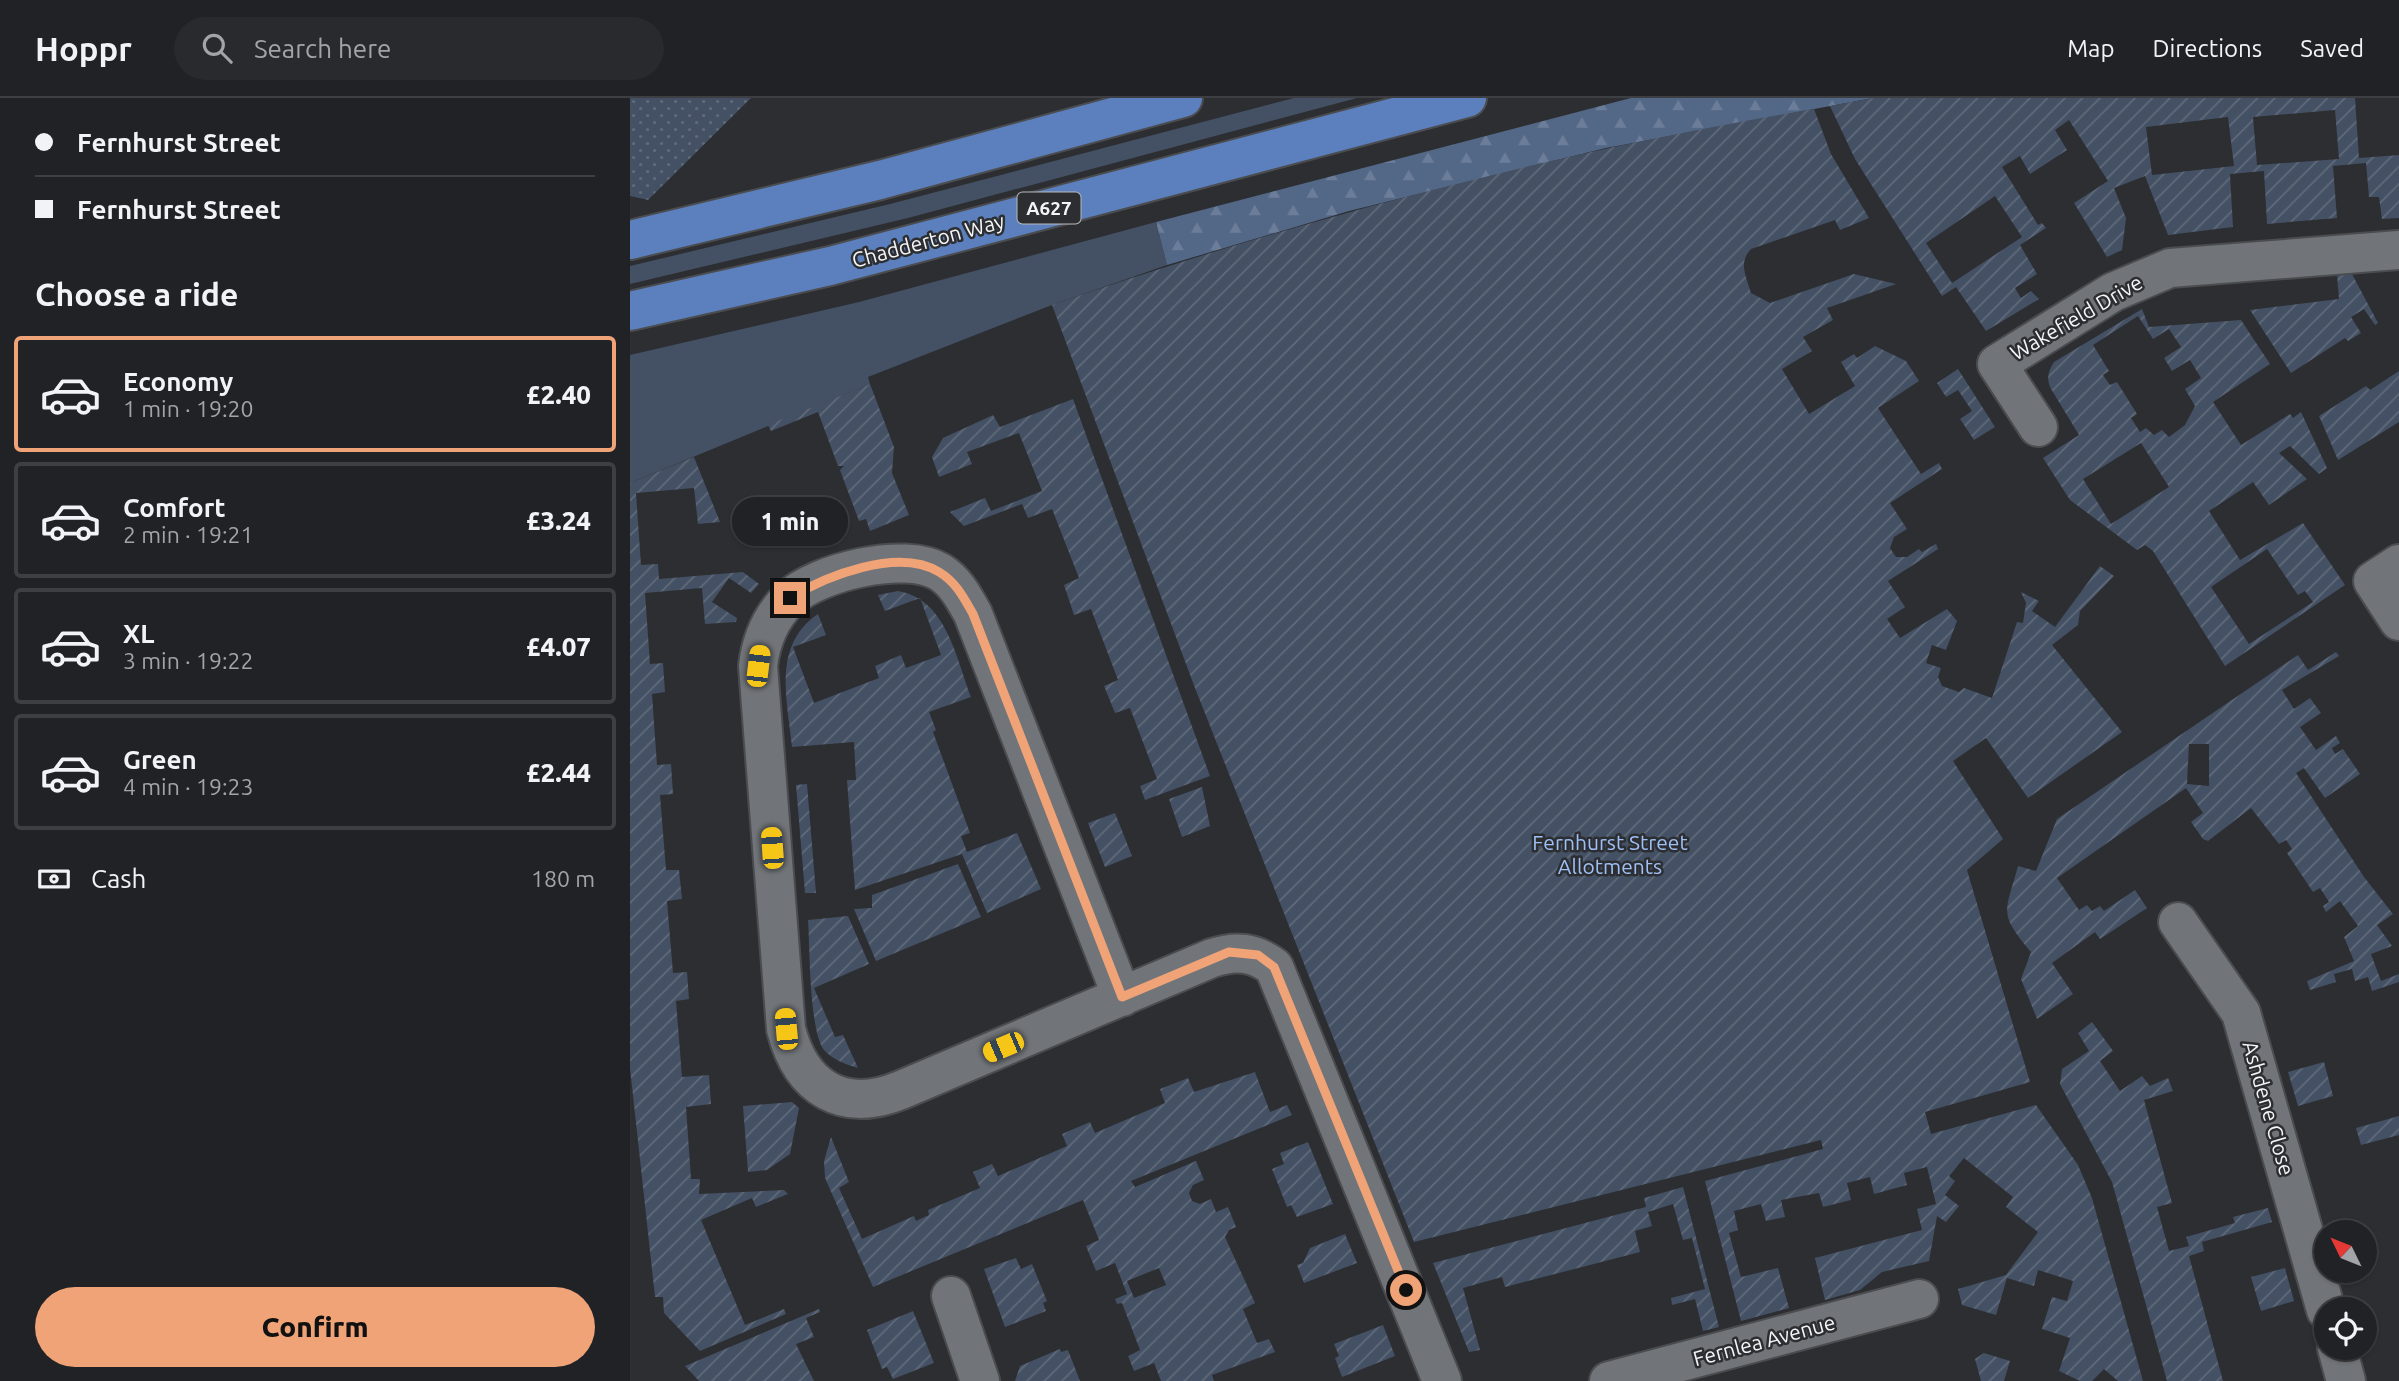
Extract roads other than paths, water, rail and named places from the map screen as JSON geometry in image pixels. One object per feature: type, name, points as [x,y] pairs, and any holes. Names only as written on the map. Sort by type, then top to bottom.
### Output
[{"type":"highway","points":[[630,240],[880,180],[1183,98]]},
{"type":"highway","name":"Chadderton Way","points":[[630,311],[830,266],[1467,98]]},
{"type":"street","name":"Wakefield Drive","points":[[2038,427],[1997,364],[2133,282],[2171,268],[2399,250]]},
{"type":"street","points":[[1122,997],[973,614],[954,583],[931,568],[890,563],[818,581],[790,598],[773,620],[761,643],[758,666],[786,1029],[797,1064],[817,1084],[845,1097],[875,1098],[1122,997],[1229,952],[1258,955],[1274,967],[1442,1381]]},
{"type":"street","points":[[2386,573],[2399,621]]},
{"type":"street","name":"Ashdene Close","points":[[2178,922],[2241,1013],[2322,1297]]},
{"type":"street","points":[[951,1296],[979,1381]]},
{"type":"street","name":"Fernlea Avenue","points":[[1609,1381],[1919,1299]]},
{"type":"street","points":[[2340,1360],[2346,1381]]},
{"type":"park label","name":"Fernhurst Street Allotments","points":[[1610,854]]}]
